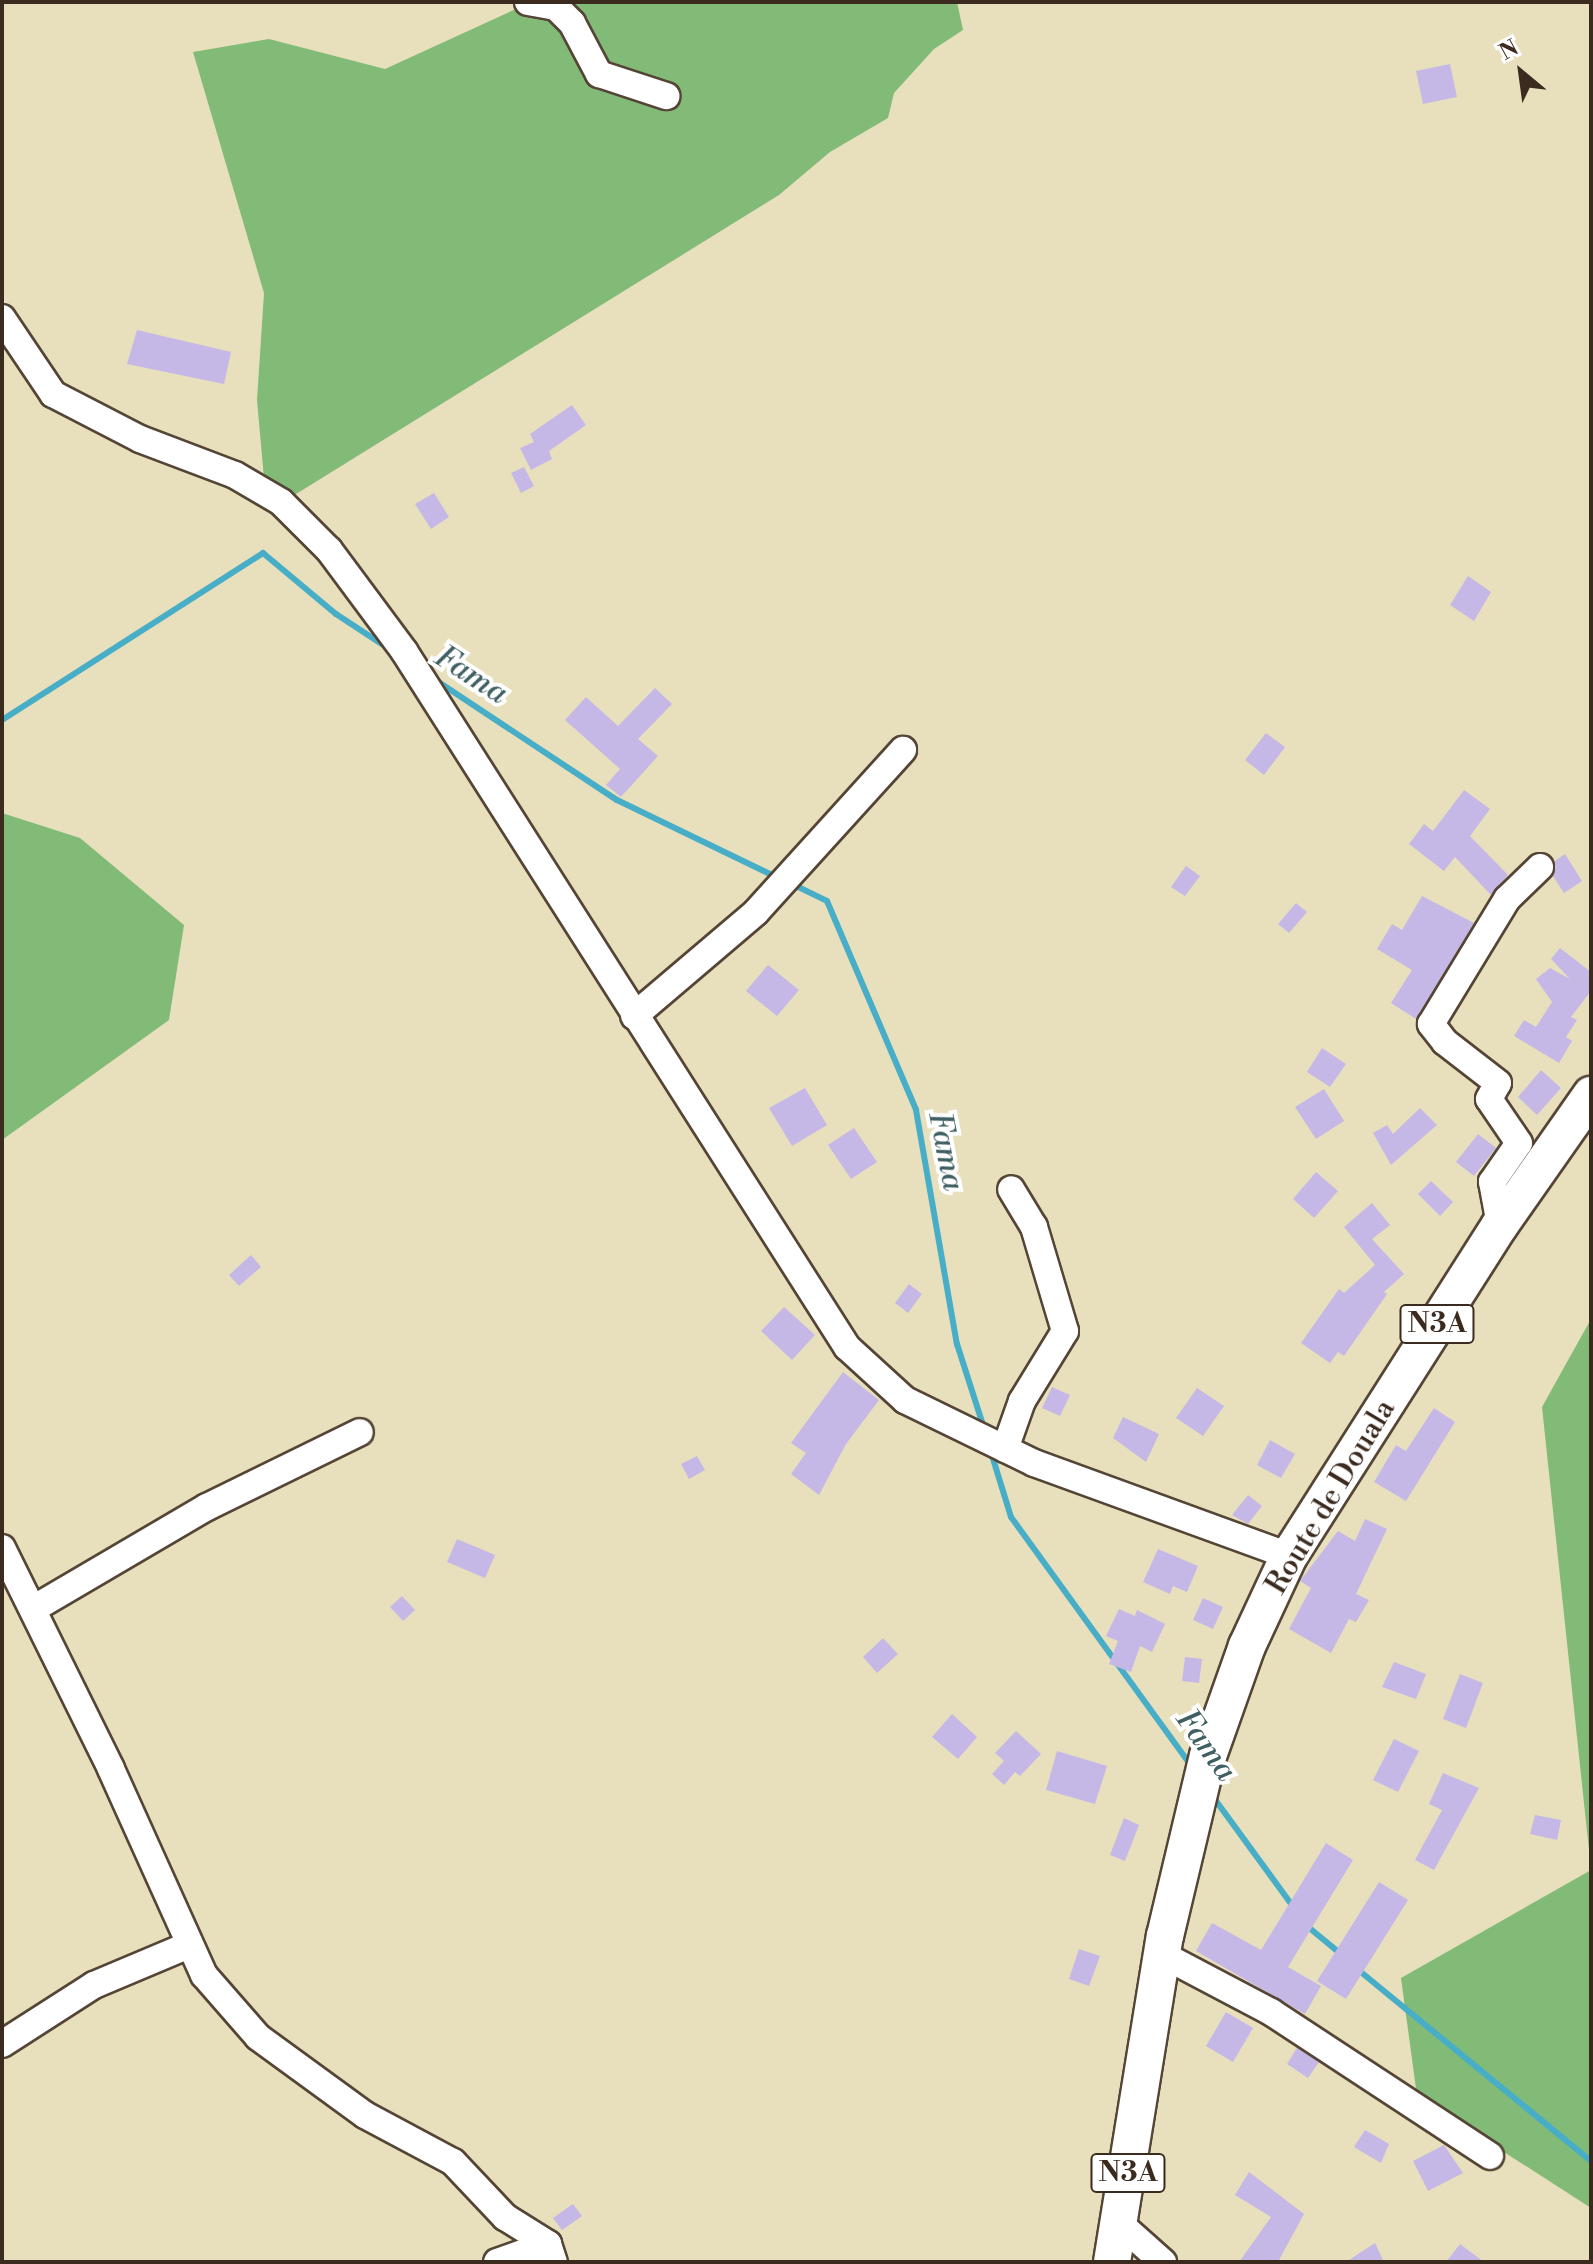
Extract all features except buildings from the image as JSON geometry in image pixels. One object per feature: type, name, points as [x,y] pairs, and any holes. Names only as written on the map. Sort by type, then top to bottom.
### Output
[{"type":"highway","name":"Route de Douala","points":[[1119,2223],[1163,1955],[1208,1756],[1247,1646],[1289,1556],[1500,1225],[1591,1095]]},
{"type":"highway","name":"N3A","points":[[1112,2262],[1119,2223]]},
{"type":"street","points":[[528,2],[556,7],[572,23],[599,74],[666,96]]},
{"type":"street","points":[[2,318],[53,394],[140,439],[235,475],[281,502],[329,550],[404,651],[847,1347],[905,1400],[1005,1449],[1289,1556]]},
{"type":"street","points":[[634,1016],[756,912],[903,750]]},
{"type":"street","points":[[1500,1225],[1492,1182],[1519,1143],[1489,1099],[1498,1083],[1445,1042],[1431,1024],[1507,899],[1540,867]]},
{"type":"street","points":[[1005,1449],[1022,1401],[1065,1331],[1034,1227],[1011,1189]]},
{"type":"street","points":[[33,1609],[207,1507],[360,1432]]},
{"type":"street","points":[[2,1548],[204,1975],[258,2037],[365,2115],[453,2162],[505,2217],[551,2253]]},
{"type":"street","points":[[2,2044],[94,1985],[189,1945]]},
{"type":"street","points":[[1163,1955],[1271,2012],[1490,2156]]},
{"type":"street","points":[[1119,2223],[1163,2262]]},
{"type":"street","points":[[497,2262],[551,2253]]},
{"type":"green space","points":[[531,2],[957,2],[963,30],[934,49],[894,93],[888,118],[830,152],[779,195],[267,512],[257,400],[264,293],[193,52],[269,39],[385,69]]},
{"type":"green space","points":[[2,813],[80,838],[184,925],[169,1020],[2,1140]]},
{"type":"green space","points":[[1591,1319],[1591,1869],[1542,1407]]},
{"type":"green space","points":[[1591,1870],[1591,2208],[1417,2096],[1401,1978]]},
{"type":"waterway","name":"Fama","points":[[2,720],[263,553],[336,614],[391,650]]},
{"type":"waterway","name":"Fama","points":[[434,679],[617,800],[776,877]]},
{"type":"waterway","name":"Fama","points":[[790,883],[827,901],[916,1110],[957,1344],[985,1431]]},
{"type":"waterway","name":"Fama","points":[[990,1449],[1011,1517],[1193,1768]]},
{"type":"waterway","name":"Fama","points":[[1211,1794],[1294,1908]]},
{"type":"waterway","name":"Fama","points":[[1307,1926],[1342,1955]]},
{"type":"waterway","name":"Fama","points":[[1356,1968],[1591,2161]]}]
